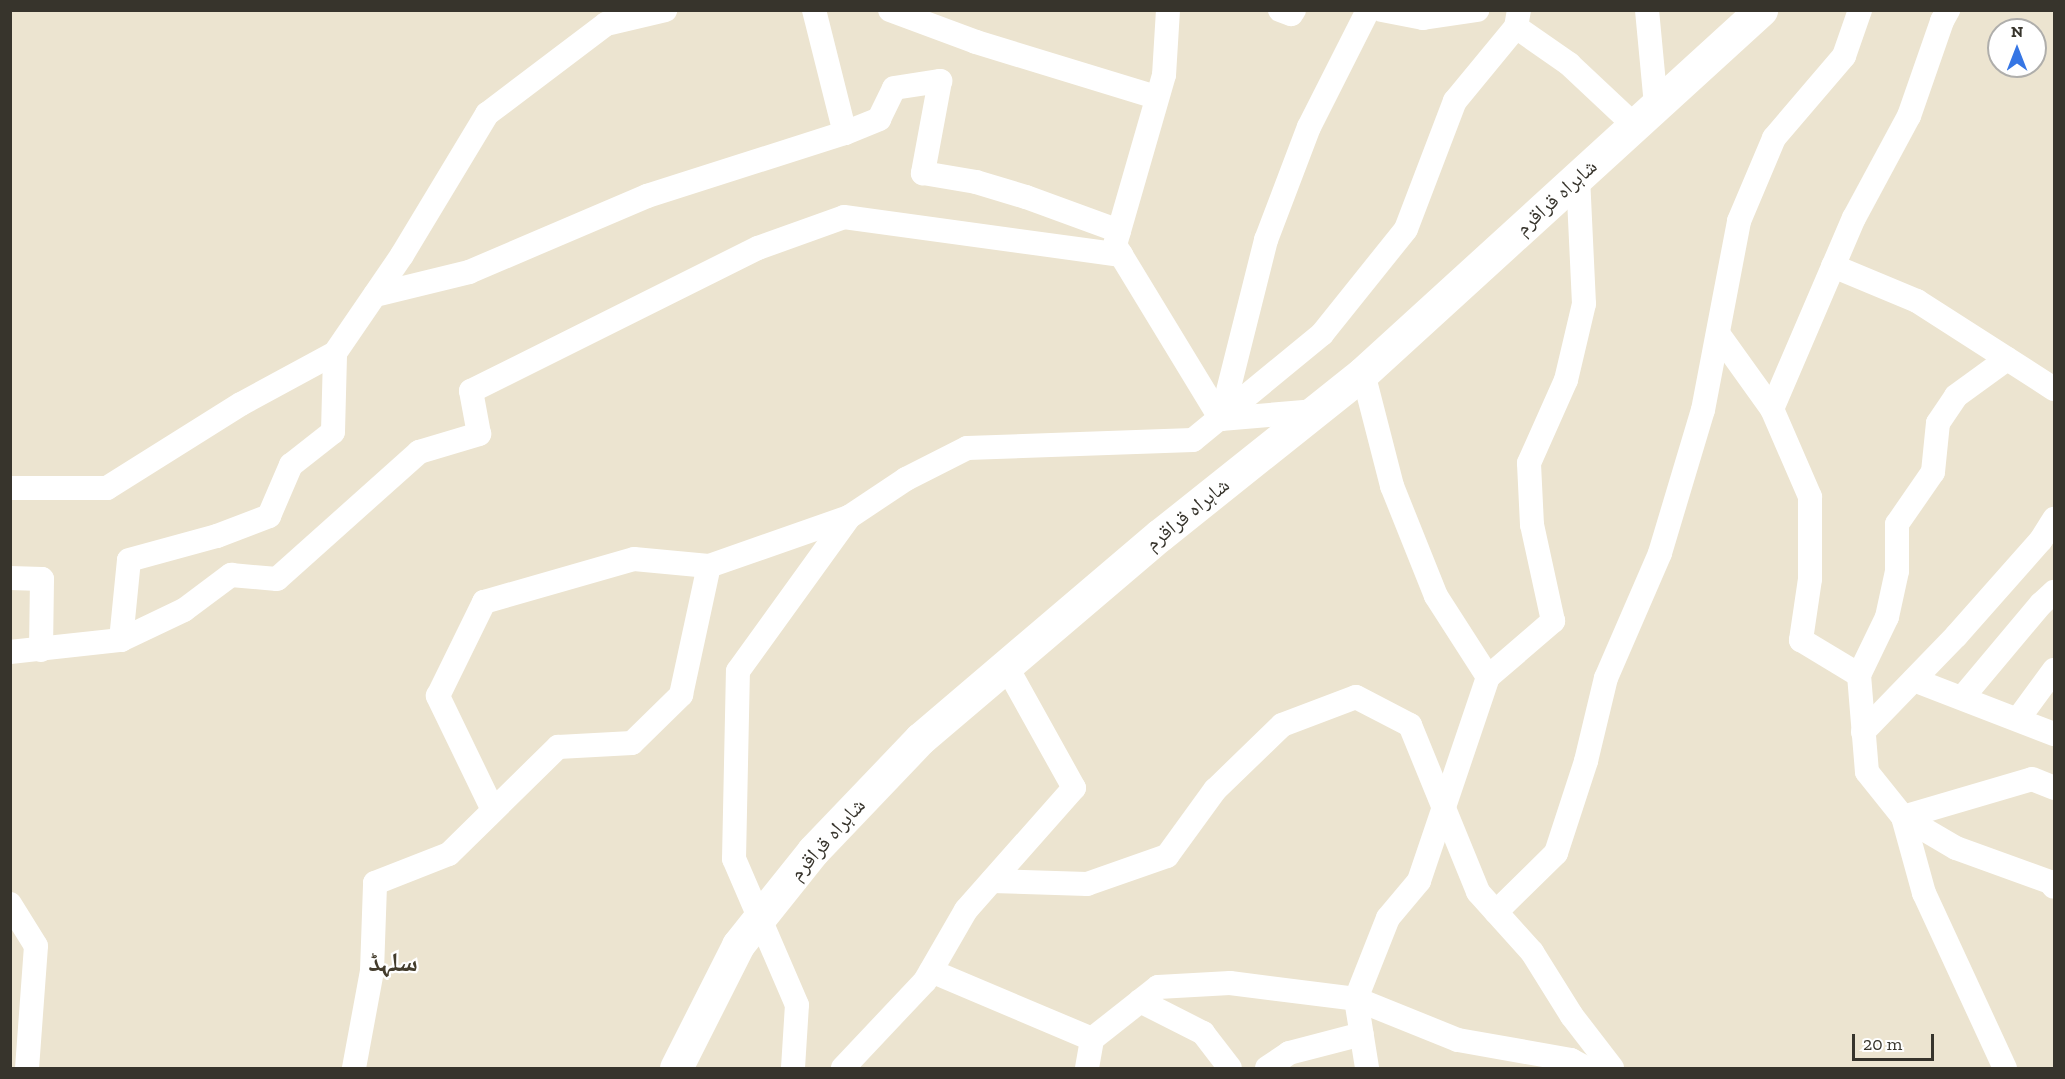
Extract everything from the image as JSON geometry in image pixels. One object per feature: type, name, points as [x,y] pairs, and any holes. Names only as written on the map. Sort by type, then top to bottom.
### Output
[{"type":"highway","name":"شاہراہ قراقرم","points":[[676,1068],[738,945],[813,851],[920,739],[1160,535],[1363,373],[1761,10]]},
{"type":"street","points":[[10,488],[107,488],[241,404],[335,353],[402,255],[487,114],[606,24],[666,10]]},
{"type":"street","points":[[814,10],[845,133]]},
{"type":"street","points":[[890,10],[976,42],[1156,98]]},
{"type":"street","points":[[1168,10],[1164,75],[1115,245],[1221,419]]},
{"type":"street","points":[[1280,10],[1291,14],[1294,10]]},
{"type":"street","points":[[1221,419],[1266,240],[1309,127],[1368,10]]},
{"type":"street","points":[[1382,10],[1423,18],[1477,10]]},
{"type":"street","points":[[1646,116],[1647,10]]},
{"type":"street","points":[[1496,912],[1556,853],[1586,761],[1606,678],[1660,553],[1703,410],[1739,221],[1774,138],[1844,56],[1860,10]]},
{"type":"street","points":[[1772,409],[1854,218],[1909,116],[1942,21],[1948,10]]},
{"type":"street","points":[[493,810],[438,696],[484,602],[634,559],[709,566],[849,517],[906,478],[967,448],[1193,440],[1322,334],[1406,229],[1455,101],[1518,19],[1569,64],[1646,116]]},
{"type":"street","points":[[375,295],[470,272],[647,196],[845,133],[879,119],[894,88],[940,81],[923,173],[976,182],[1026,197],[1119,231]]},
{"type":"street","points":[[1367,1068],[1356,999],[1388,918],[1419,881],[1442,806],[1488,677],[1553,621],[1532,525],[1529,463],[1566,380],[1584,304],[1578,178]]},
{"type":"street","points":[[10,652],[121,640],[184,610],[231,575],[277,579],[419,452],[478,434],[471,391],[758,248],[844,217],[1121,255]]},
{"type":"street","points":[[1833,266],[1917,301],[2055,389]]},
{"type":"street","points":[[1719,335],[1772,409],[1810,497],[1810,579],[1801,640],[1859,675]]},
{"type":"street","points":[[121,640],[129,560],[217,536],[269,516],[291,465],[333,432],[335,353]]},
{"type":"street","points":[[2007,359],[1956,396],[1938,423],[1933,472],[1897,524],[1897,570],[1887,616],[1859,675],[1863,732],[1867,772],[1903,817],[1956,848],[2050,882],[2055,887]]},
{"type":"street","points":[[1363,373],[1392,486],[1437,596],[1488,677]]},
{"type":"street","points":[[1221,419],[1316,411]]},
{"type":"street","points":[[793,1068],[797,1005],[761,917],[734,859],[738,671],[849,517]]},
{"type":"street","points":[[1863,732],[1914,680],[2041,540],[2055,519]]},
{"type":"street","points":[[354,1068],[372,971],[375,883],[449,854],[558,747],[632,743],[681,695],[709,566]]},
{"type":"street","points":[[10,578],[42,579],[41,650]]},
{"type":"street","points":[[1962,698],[2041,604],[2055,592]]},
{"type":"street","points":[[843,1068],[931,971],[966,910],[1074,788],[1006,666]]},
{"type":"street","points":[[2018,719],[2055,670]]},
{"type":"street","points":[[1914,680],[2054,733]]},
{"type":"street","points":[[992,881],[1087,884],[1167,856],[1215,790],[1282,725],[1356,697],[1410,725],[1478,892],[1532,952],[1572,1016],[1612,1068]]},
{"type":"street","points":[[1903,817],[2032,779],[2055,788]]},
{"type":"street","points":[[1903,817],[1924,893],[2005,1068]]},
{"type":"street","points":[[10,904],[36,946],[27,1068]]},
{"type":"street","points":[[931,971],[1092,1039]]},
{"type":"street","points":[[1087,1068],[1092,1039],[1158,987],[1230,983],[1356,999],[1458,1040],[1570,1059],[1586,1068]]},
{"type":"street","points":[[1140,1001],[1203,1033],[1230,1068]]},
{"type":"street","points":[[1267,1068],[1289,1053],[1362,1034]]},
{"type":"district","name":"سلہڈ","points":[[393,963]]}]
